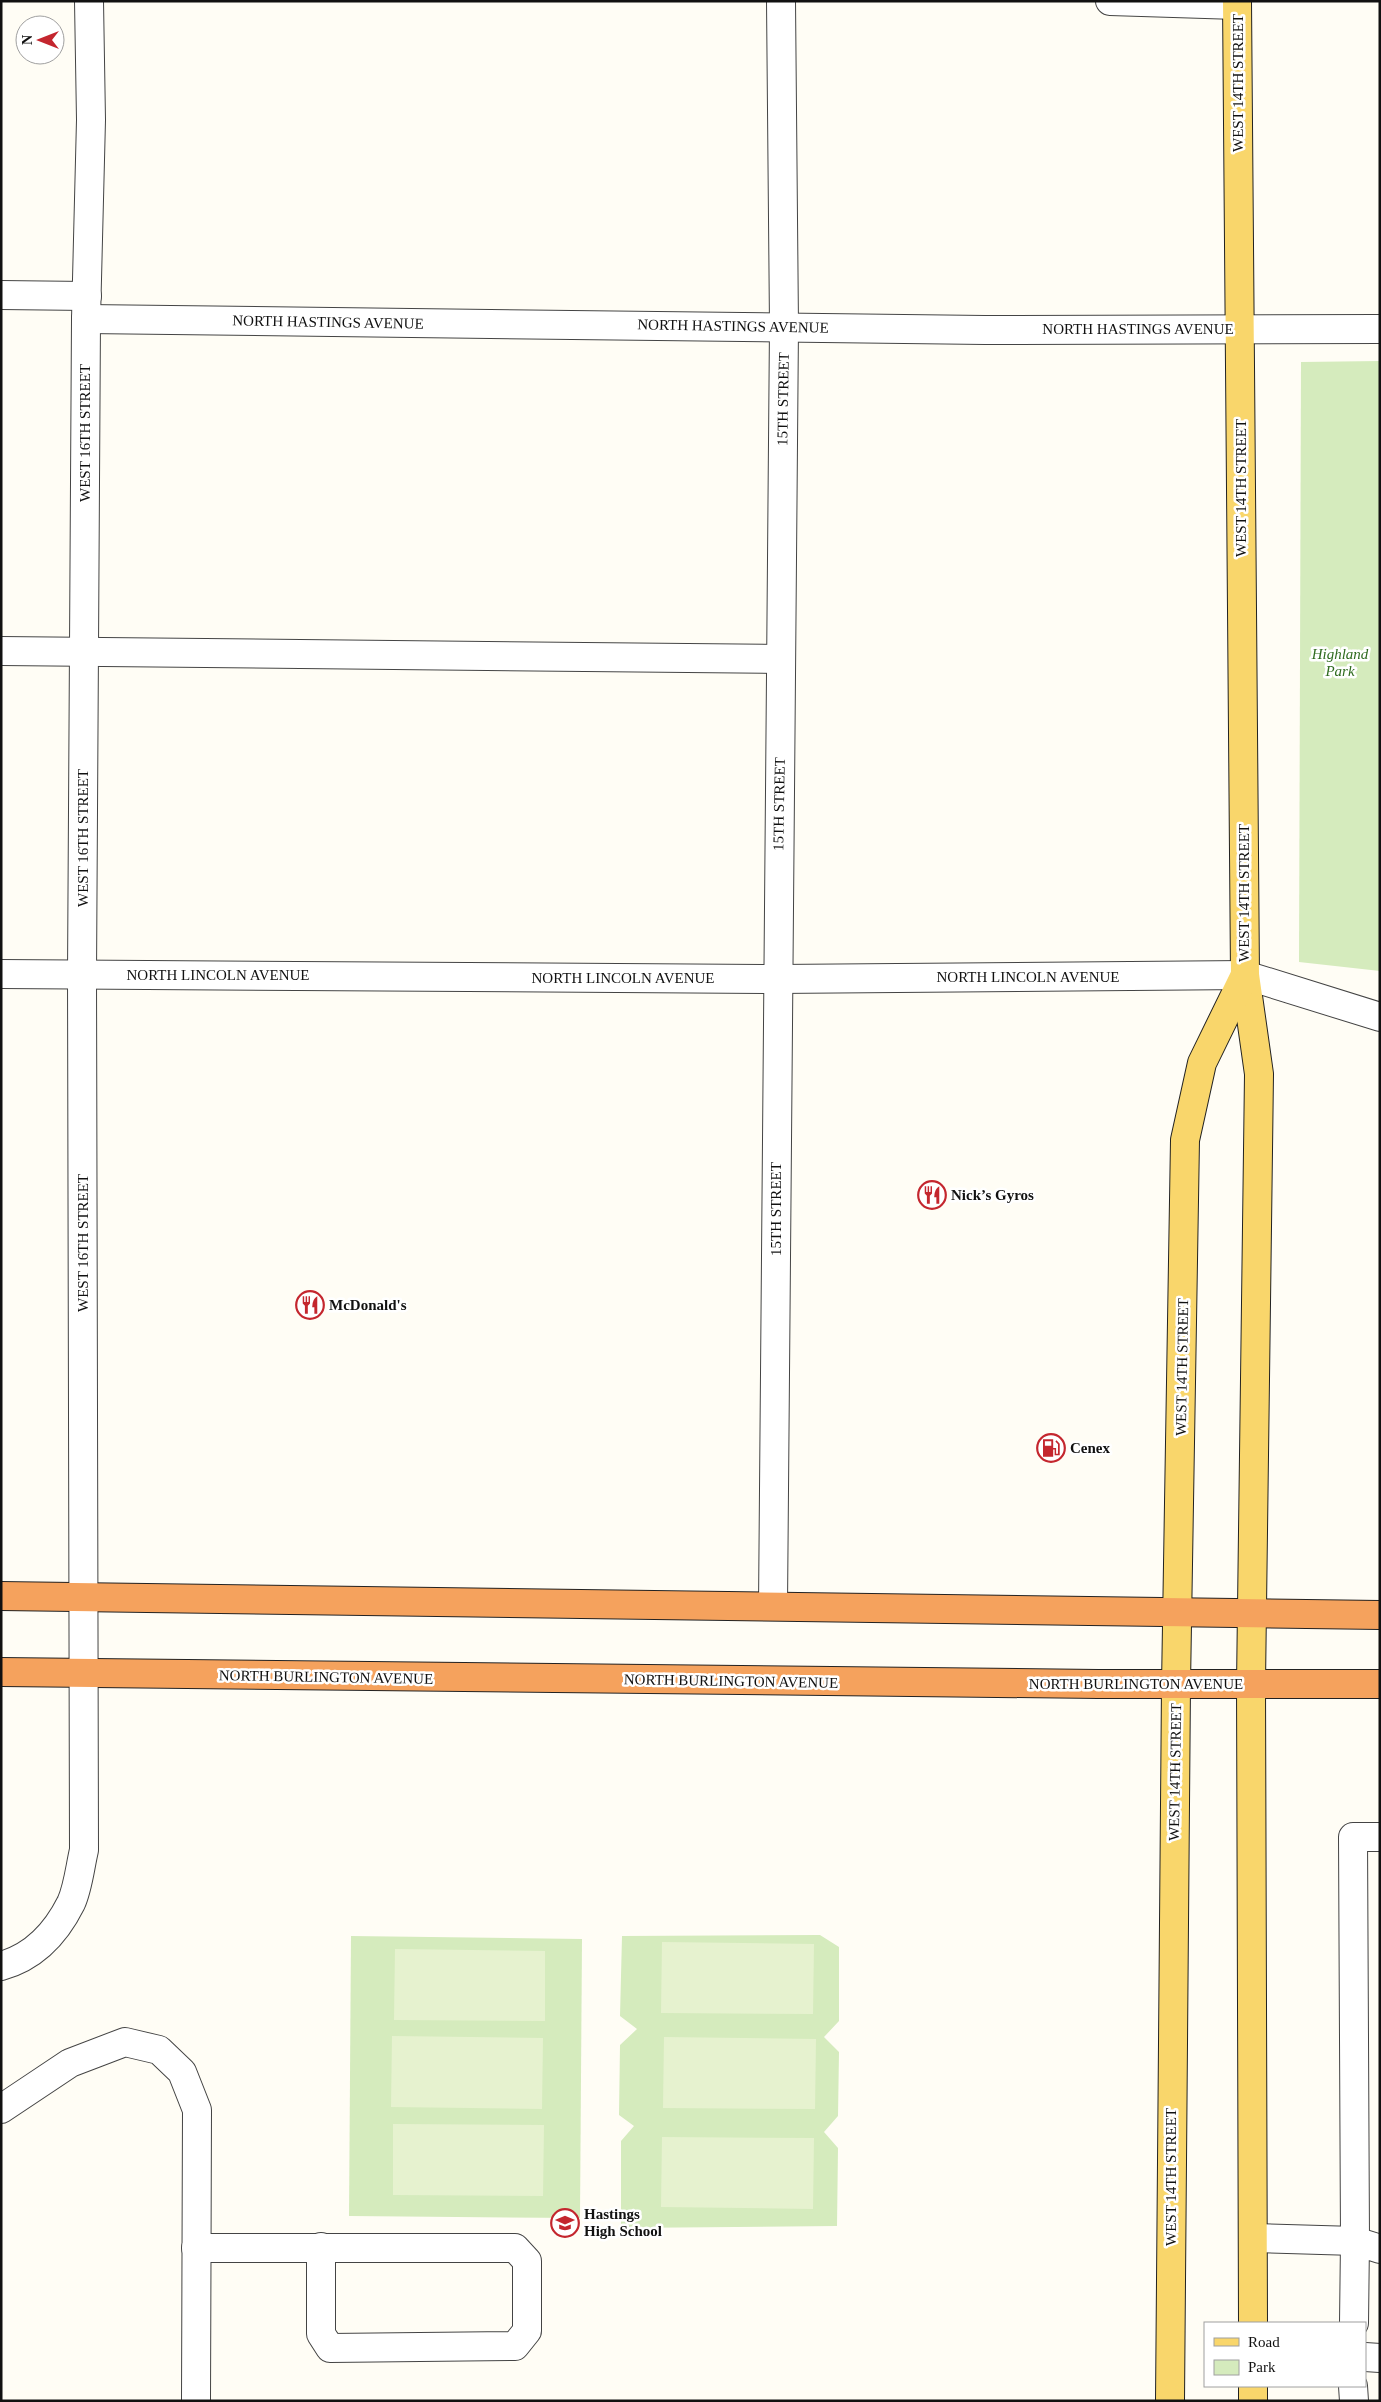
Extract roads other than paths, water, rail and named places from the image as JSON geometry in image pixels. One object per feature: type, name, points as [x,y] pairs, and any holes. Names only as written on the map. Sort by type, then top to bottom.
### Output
[{"type":"highway","points":[[1,1596],[1380,1615]]},
{"type":"highway","name":"NORTH BURLINGTON AVENUE","points":[[1,1672],[82,1675],[1176,1685],[1380,1684]]},
{"type":"main road","name":"WEST 14TH STREET","points":[[1237,3],[1245,975],[1259,1074],[1251,1684],[1253,2322]]},
{"type":"main road","name":"WEST 14TH STREET","points":[[1170,2401],[1176,1685],[1185,1140],[1202,1063],[1245,975]]},
{"type":"main road","points":[[1253,2387],[1253,2401]]},
{"type":"street","name":"WEST 16TH STREET","points":[[1,1966],[18,1961],[50,1938],[71,1902],[84,1850],[82,1675],[85,1598],[82,974],[86,307],[91,120],[89,1]]},
{"type":"street","name":"15TH STREET","points":[[773,1606],[784,326],[781,1]]},
{"type":"street","points":[[1110,1],[1237,3]]},
{"type":"street","name":"NORTH HASTINGS AVENUE","points":[[1,295],[86,307],[784,326],[985,330],[1380,329]]},
{"type":"street","points":[[1,651],[780,659]]},
{"type":"street","name":"NORTH LINCOLN AVENUE","points":[[1,974],[777,978],[1245,975],[1380,1017]]},
{"type":"street","points":[[1354,2322],[1367,2245],[1353,1837],[1380,1837]]},
{"type":"street","points":[[1,2109],[70,2063],[125,2042],[159,2050],[182,2072],[197,2110],[196,2401]]},
{"type":"street","points":[[1253,2238],[1367,2245]]},
{"type":"street","points":[[196,2248],[321,2247],[515,2248],[527,2261],[527,2331],[515,2346],[330,2348],[321,2334],[321,2247]]},
{"type":"street","points":[[1366,2357],[1380,2358]]},
{"type":"street","points":[[1354,2387],[1354,2401]]},
{"type":"place","name":"Nick’s Gyros","points":[[932,1195]]},
{"type":"place","name":"McDonald's","points":[[310,1305]]},
{"type":"place","name":"Cenex","points":[[1051,1448]]},
{"type":"place","name":"Hastings High School","points":[[565,2223]]},
{"type":"park label","name":"Highland Park","points":[[1340,662]]}]
